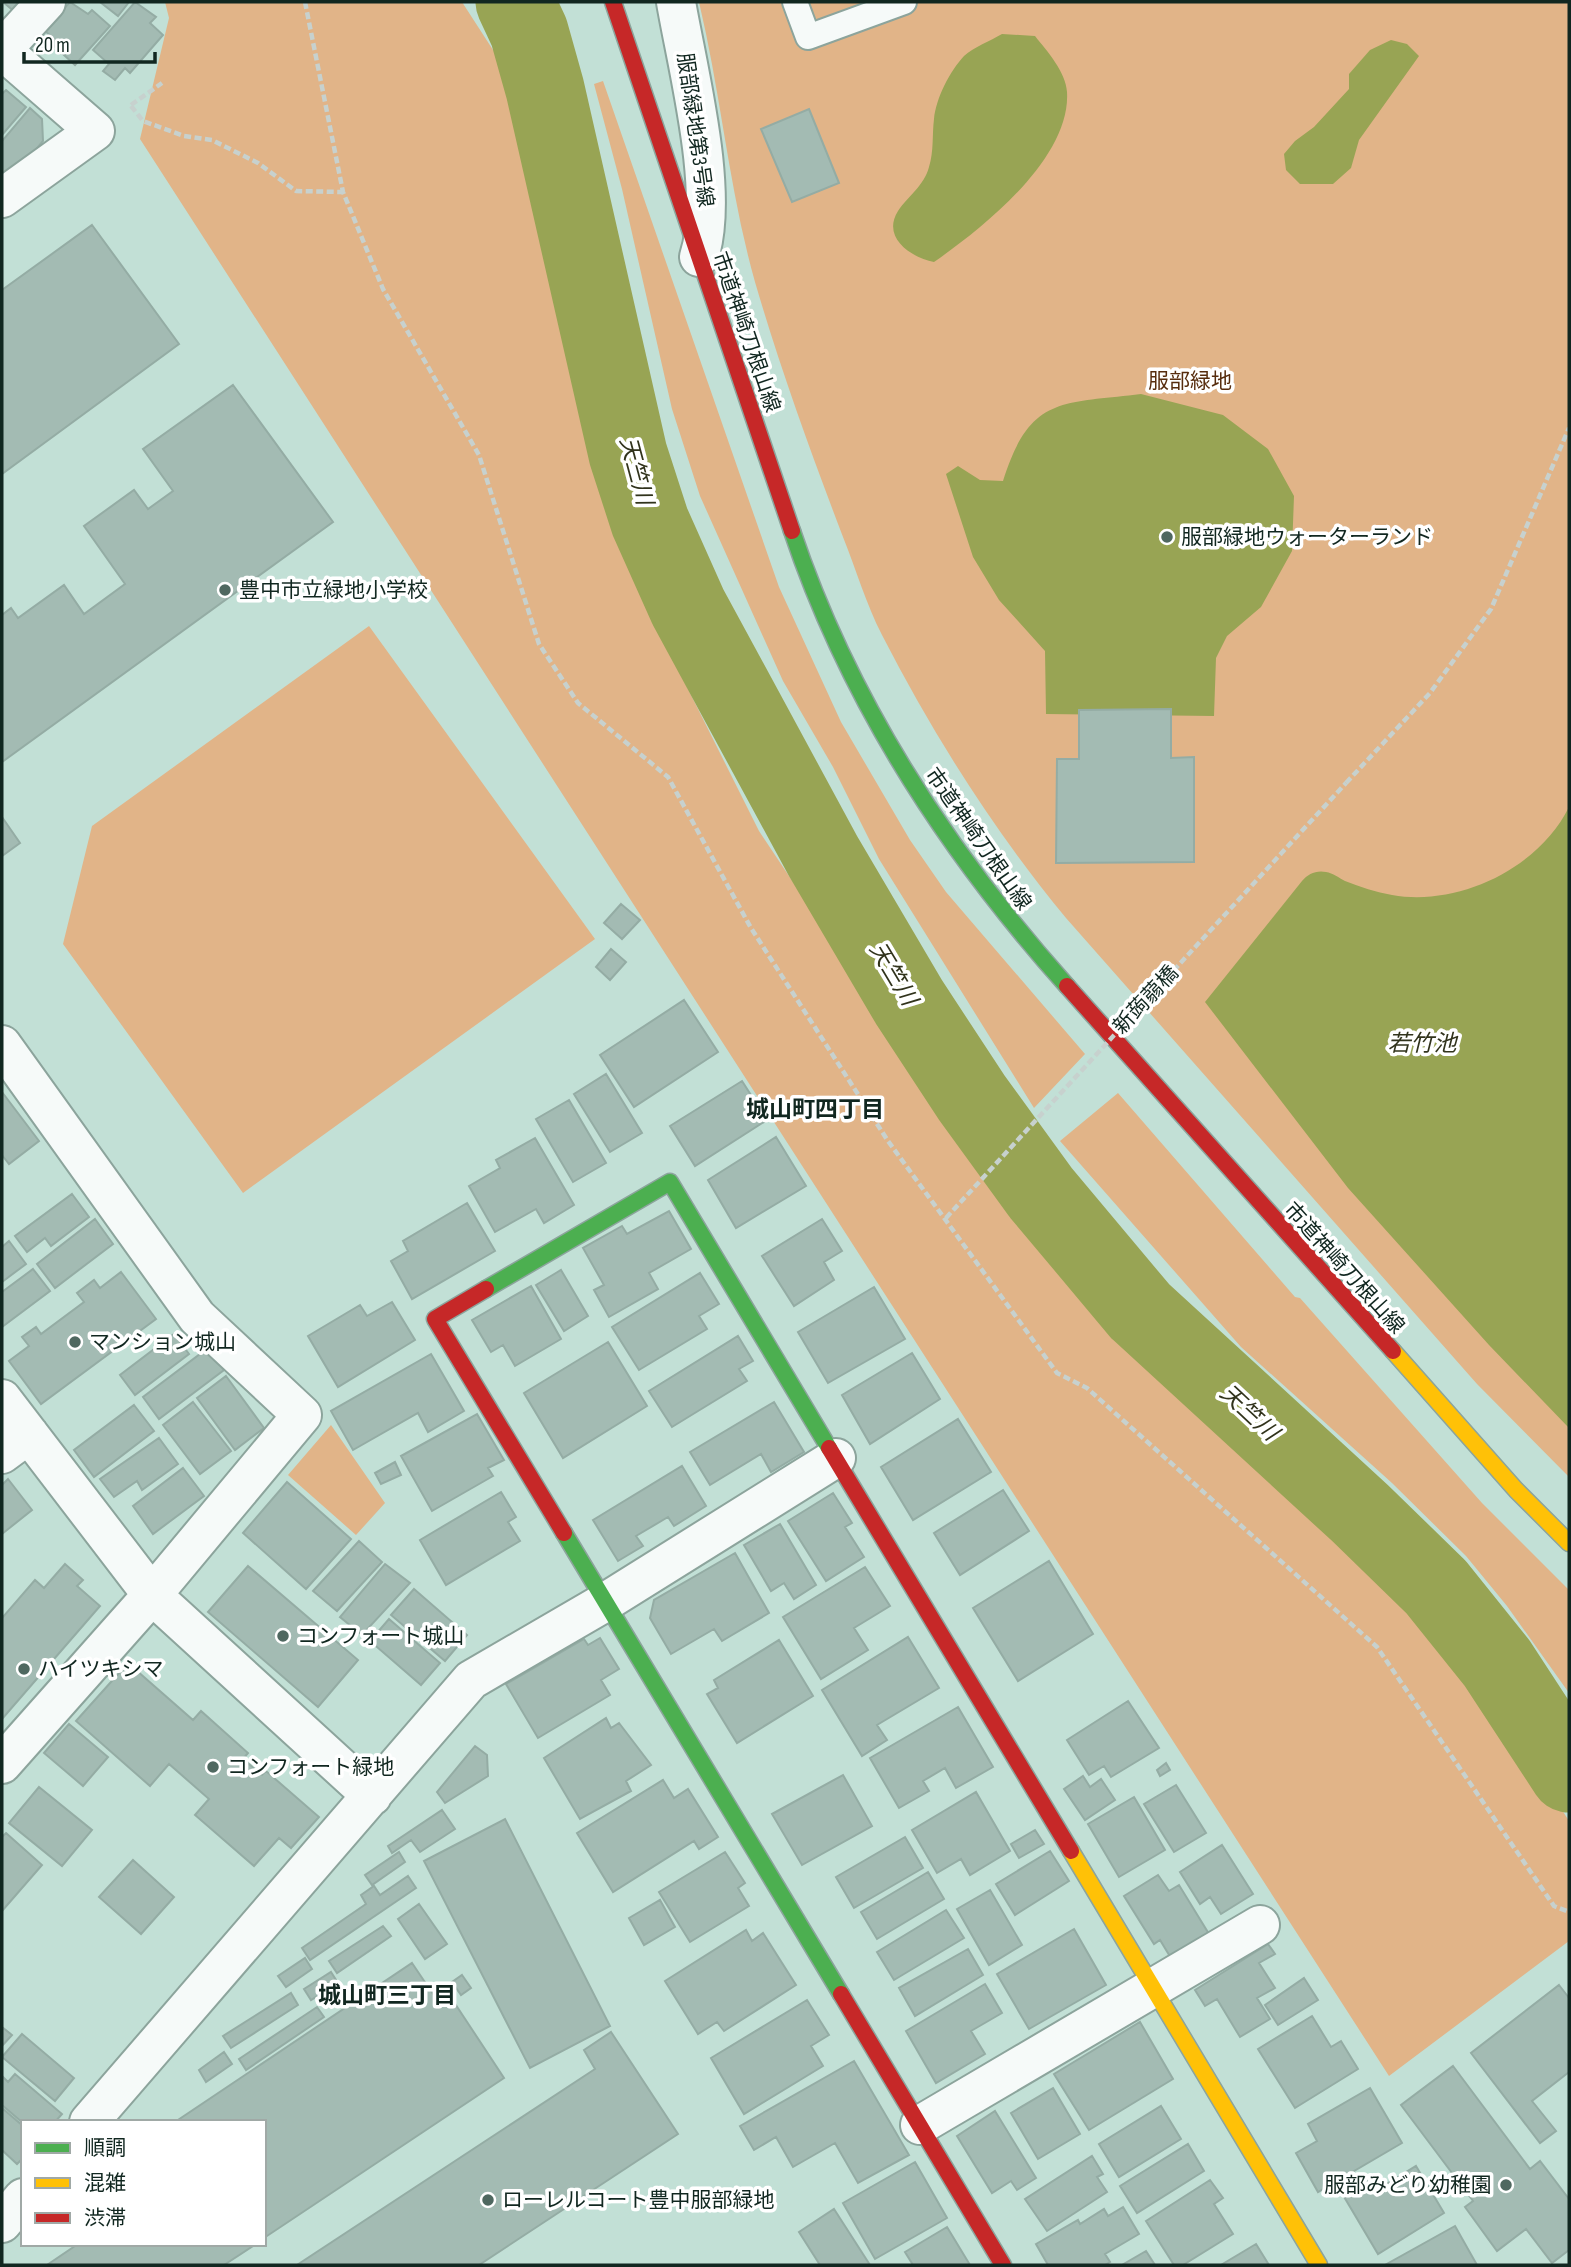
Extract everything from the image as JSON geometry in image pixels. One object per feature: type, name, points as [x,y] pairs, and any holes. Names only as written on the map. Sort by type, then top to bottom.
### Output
[{"type":"street","points":[[2,198],[95,131],[2,50],[46,2]]},
{"type":"street","name":"市道神崎刀根山線","points":[[613,2],[799,552],[822,609],[884,735],[953,846],[1017,930],[1506,1480],[1569,1543]]},
{"type":"street","name":"服部緑地第3号線","points":[[676,2],[706,186],[707,222],[699,257]]},
{"type":"street","points":[[2,1045],[197,1317],[302,1415],[152,1595],[2,1765]]},
{"type":"street","points":[[1003,2265],[607,1601],[435,1319],[670,1182],[1319,2265]]},
{"type":"street","points":[[2,1399],[15,1444],[152,1595],[372,1796]]},
{"type":"street","points":[[91,2120],[471,1680],[607,1601],[836,1458]]},
{"type":"street","points":[[920,2125],[1260,1925]]},
{"type":"street","points":[[2,2222],[21,2200]]},
{"type":"lane","points":[[795,2],[808,37],[904,2]]},
{"type":"path","points":[[305,2],[343,192],[383,289],[479,455],[539,644],[578,703],[668,777],[751,928],[888,1141],[1057,1373],[1087,1388],[1377,1647],[1554,1906],[1569,1912]]},
{"type":"path","points":[[131,105],[143,121],[184,136],[212,140],[258,163],[296,191],[343,192]]},
{"type":"path","name":"新蒟蒻橋","points":[[946,1218],[1430,694],[1491,609],[1569,428]]},
{"type":"green space","points":[[165,2],[462,2],[495,53],[574,307],[599,461],[656,625],[759,831],[981,1164],[1115,1327],[1291,1486],[1412,1608],[1538,1772],[1569,1821],[1569,1941],[1389,2076],[140,139],[169,18]]},
{"type":"green space","name":"服部緑地","points":[[699,2],[1569,2],[1569,1477],[1477,1384],[1066,918],[1014,851],[944,746],[882,635],[866,599],[785,378],[746,247]]},
{"type":"green space","points":[[603,81],[779,587],[841,722],[910,840],[946,892],[1085,1054],[1034,1108],[879,859],[833,767],[783,681],[700,496],[672,409],[622,189],[594,84]]},
{"type":"green space","points":[[369,626],[595,939],[243,1193],[63,944],[92,826]]},
{"type":"green space","points":[[1118,1093],[1295,1297],[1300,1298],[1482,1503],[1569,1590],[1569,1693],[1507,1606],[1466,1556],[1392,1483],[1241,1347],[1060,1141]]},
{"type":"green space","points":[[331,1425],[385,1503],[356,1535],[288,1475]]},
{"type":"water","points":[[1002,34],[1035,36],[1050,55],[1066,84],[1064,117],[1055,142],[1040,166],[999,211],[934,262],[925,260],[901,245],[893,230],[894,221],[898,211],[927,174],[932,155],[935,111],[949,77],[964,56]]},
{"type":"water","points":[[1391,40],[1407,44],[1419,56],[1359,140],[1351,168],[1333,184],[1300,184],[1286,170],[1284,154],[1295,141],[1314,127],[1349,89],[1349,74],[1370,50]]},
{"type":"water","points":[[1141,394],[1223,415],[1268,449],[1294,496],[1292,551],[1261,607],[1227,636],[1216,658],[1214,716],[1046,714],[1045,651],[999,600],[973,557],[946,474],[958,466],[980,480],[1003,481],[1013,453],[1025,433],[1038,418],[1052,409],[1070,403]]},
{"type":"water","name":"若竹池","points":[[1569,807],[1569,1428],[1489,1345],[1348,1188],[1205,1002],[1302,881],[1310,875],[1329,873],[1356,885],[1392,895],[1444,895],[1470,889],[1517,865],[1538,848],[1556,829]]},
{"type":"building","points":[[3,2],[23,2],[15,12]]},
{"type":"building","points":[[70,2],[88,14],[92,10],[110,26],[75,65],[52,44],[55,40],[44,30]]},
{"type":"building","points":[[100,2],[129,2],[118,16]]},
{"type":"building","points":[[135,2],[156,17],[150,23],[163,35],[130,73],[125,68],[115,80],[103,71],[109,64],[93,50]]},
{"type":"building","points":[[6,90],[26,107],[2,135],[2,94]]},
{"type":"building","points":[[30,108],[42,119],[43,141],[11,180],[2,172],[2,141]]},
{"type":"building","points":[[809,109],[839,183],[792,202],[761,129]]},
{"type":"building","points":[[92,225],[179,344],[2,474],[2,290]]},
{"type":"building","points":[[233,385],[333,522],[2,762],[2,615],[11,608],[18,618],[64,585],[84,614],[125,584],[84,526],[134,490],[148,509],[173,491],[143,449]]},
{"type":"building","points":[[1171,709],[1171,758],[1194,757],[1194,862],[1056,863],[1057,759],[1079,759],[1079,710]]},
{"type":"building","points":[[2,817],[20,843],[2,856]]},
{"type":"building","points":[[621,904],[640,920],[622,939],[604,923]]},
{"type":"building","points":[[611,949],[626,962],[610,980],[596,967]]},
{"type":"building","points":[[684,1000],[718,1052],[634,1107],[600,1055]]},
{"type":"building","points":[[606,1074],[642,1133],[610,1152],[574,1094]]},
{"type":"building","points":[[742,1081],[767,1120],[695,1166],[670,1126]]},
{"type":"building","points":[[2,1092],[39,1141],[9,1164],[2,1155]]},
{"type":"building","points":[[569,1100],[606,1163],[573,1182],[536,1119]]},
{"type":"building","points":[[776,1137],[806,1186],[736,1228],[708,1180]]},
{"type":"building","points":[[535,1138],[574,1205],[544,1223],[536,1209],[495,1232],[469,1186],[500,1168],[496,1160]]},
{"type":"building","points":[[72,1194],[89,1217],[51,1246],[45,1238],[27,1252],[15,1236]]},
{"type":"building","points":[[467,1203],[495,1251],[412,1299],[391,1261],[408,1251],[403,1241]]},
{"type":"building","points":[[669,1211],[691,1249],[649,1273],[658,1289],[609,1317],[594,1290],[604,1285],[583,1248],[622,1226],[627,1234]]},
{"type":"building","points":[[95,1219],[113,1244],[55,1288],[37,1264]]},
{"type":"building","points":[[822,1219],[842,1251],[824,1262],[834,1280],[794,1306],[762,1256]]},
{"type":"building","points":[[9,1241],[26,1264],[2,1282],[2,1247]]},
{"type":"building","points":[[33,1269],[50,1291],[2,1327],[2,1292]]},
{"type":"building","points":[[561,1270],[588,1316],[564,1331],[536,1285]]},
{"type":"building","name":"マンション城山","points":[[121,1272],[156,1319],[41,1404],[9,1361],[29,1346],[22,1337],[36,1327],[41,1334],[84,1302],[77,1293],[94,1280],[100,1288]]},
{"type":"building","points":[[700,1273],[719,1304],[699,1316],[707,1329],[639,1370],[612,1327]]},
{"type":"building","points":[[531,1286],[561,1339],[515,1366],[503,1345],[491,1352],[472,1320]]},
{"type":"building","points":[[874,1287],[905,1339],[828,1383],[798,1332]]},
{"type":"building","points":[[392,1302],[415,1340],[338,1387],[308,1336],[360,1305],[367,1316]]},
{"type":"building","points":[[174,1334],[189,1354],[135,1395],[120,1375]]},
{"type":"building","points":[[738,1336],[753,1361],[739,1369],[747,1381],[672,1427],[649,1391]]},
{"type":"building","points":[[608,1342],[647,1406],[563,1458],[524,1393]]},
{"type":"building","points":[[208,1348],[224,1370],[159,1419],[143,1397]]},
{"type":"building","points":[[912,1353],[940,1399],[870,1444],[842,1395]]},
{"type":"building","points":[[431,1354],[464,1411],[428,1432],[418,1413],[353,1450],[331,1411]]},
{"type":"building","points":[[226,1376],[264,1428],[235,1450],[197,1398]]},
{"type":"building","points":[[193,1402],[231,1451],[200,1474],[163,1425]]},
{"type":"building","points":[[774,1402],[804,1452],[771,1472],[761,1454],[710,1485],[690,1452]]},
{"type":"building","points":[[134,1405],[154,1431],[94,1477],[74,1450]]},
{"type":"building","points":[[477,1414],[504,1460],[488,1468],[493,1476],[432,1511],[401,1456]]},
{"type":"building","points":[[958,1419],[991,1472],[913,1520],[881,1467]]},
{"type":"building","points":[[159,1438],[178,1464],[142,1490],[137,1481],[114,1497],[100,1479]]},
{"type":"building","points":[[395,1462],[401,1475],[381,1484],[375,1473]]},
{"type":"building","points":[[682,1466],[706,1506],[674,1526],[668,1517],[636,1536],[643,1546],[618,1561],[593,1520]]},
{"type":"building","points":[[183,1468],[204,1496],[153,1534],[133,1506]]},
{"type":"building","points":[[8,1479],[32,1510],[2,1534],[2,1485]]},
{"type":"building","points":[[287,1482],[351,1539],[306,1589],[243,1533]]},
{"type":"building","points":[[1003,1490],[1029,1531],[960,1575],[934,1533]]},
{"type":"building","points":[[501,1492],[516,1517],[508,1522],[520,1541],[446,1585],[420,1540]]},
{"type":"building","points":[[833,1493],[852,1523],[845,1527],[864,1557],[826,1581],[788,1521]]},
{"type":"building","points":[[780,1524],[816,1585],[794,1599],[784,1583],[771,1591],[744,1545]]},
{"type":"building","points":[[359,1541],[382,1562],[337,1611],[313,1591]]},
{"type":"building","points":[[735,1553],[769,1613],[722,1641],[714,1629],[671,1654],[650,1618],[654,1600]]},
{"type":"building","points":[[1049,1561],[1093,1634],[1018,1681],[973,1608]]},
{"type":"building","name":"ハイツキシマ","points":[[65,1564],[83,1580],[77,1586],[100,1606],[2,1719],[2,1618],[35,1580],[44,1588]]},
{"type":"building","points":[[385,1564],[410,1583],[362,1635],[340,1617]]},
{"type":"building","name":"コンフォート城山","points":[[248,1566],[358,1660],[318,1707],[208,1612]]},
{"type":"building","points":[[865,1567],[890,1606],[854,1628],[868,1650],[821,1679],[783,1617]]},
{"type":"building","points":[[414,1589],[467,1635],[445,1661],[391,1615]]},
{"type":"building","points":[[389,1619],[440,1663],[421,1685],[370,1641]]},
{"type":"building","points":[[908,1637],[939,1688],[877,1725],[887,1740],[862,1756],[822,1690]]},
{"type":"building","points":[[600,1638],[619,1669],[601,1680],[610,1695],[538,1738],[506,1684],[584,1639],[588,1645]]},
{"type":"building","points":[[779,1640],[813,1696],[737,1743],[707,1694],[718,1688],[714,1680]]},
{"type":"building","name":"コンフォート緑地","points":[[128,1663],[193,1720],[201,1711],[248,1753],[243,1759],[262,1775],[266,1771],[319,1817],[291,1848],[279,1838],[254,1866],[195,1815],[209,1799],[169,1764],[150,1786],[76,1721]]},
{"type":"building","points":[[1128,1701],[1159,1748],[1111,1777],[1104,1766],[1089,1775],[1067,1740]]},
{"type":"building","points":[[958,1707],[993,1767],[956,1788],[945,1768],[923,1781],[929,1791],[899,1808],[870,1758]]},
{"type":"building","points":[[606,1718],[611,1728],[619,1723],[651,1765],[626,1781],[631,1791],[580,1819],[544,1758]]},
{"type":"building","points":[[69,1724],[108,1757],[83,1786],[44,1753]]},
{"type":"building","points":[[475,1746],[487,1755],[488,1776],[445,1803],[437,1792]]},
{"type":"building","points":[[1166,1763],[1170,1770],[1160,1776],[1157,1770]]},
{"type":"building","points":[[843,1775],[872,1826],[802,1865],[772,1814]]},
{"type":"building","points":[[1083,1776],[1090,1787],[1101,1779],[1115,1800],[1085,1820],[1064,1789]]},
{"type":"building","points":[[663,1780],[674,1798],[688,1789],[718,1837],[699,1849],[694,1841],[613,1892],[577,1833]]},
{"type":"building","points":[[1176,1785],[1206,1833],[1174,1852],[1144,1804]]},
{"type":"building","points":[[39,1787],[92,1830],[62,1866],[9,1823]]},
{"type":"building","points":[[976,1792],[1010,1851],[970,1875],[961,1859],[937,1873],[912,1830]]},
{"type":"building","points":[[1134,1797],[1165,1850],[1119,1877],[1088,1824]]},
{"type":"building","points":[[442,1810],[455,1829],[420,1852],[411,1840],[392,1853],[388,1846]]},
{"type":"building","points":[[505,1819],[610,2026],[530,2068],[424,1861]]},
{"type":"building","points":[[1035,1830],[1044,1844],[1019,1858],[1011,1844]]},
{"type":"building","points":[[6,1833],[42,1865],[2,1911],[2,1837]]},
{"type":"building","points":[[905,1837],[923,1868],[854,1908],[836,1877]]},
{"type":"building","points":[[1222,1845],[1253,1894],[1221,1914],[1210,1897],[1200,1904],[1180,1872]]},
{"type":"building","points":[[1050,1851],[1069,1881],[1015,1915],[996,1884]]},
{"type":"building","points":[[399,1852],[405,1862],[372,1885],[365,1875]]},
{"type":"building","points":[[725,1852],[745,1883],[738,1888],[749,1906],[690,1942],[659,1892]]},
{"type":"building","points":[[133,1860],[174,1897],[141,1934],[99,1897]]},
{"type":"building","points":[[928,1872],[944,1899],[877,1939],[861,1912]]},
{"type":"building","points":[[1158,1875],[1169,1891],[1179,1885],[1209,1934],[1171,1958],[1160,1940],[1154,1944],[1124,1896]]},
{"type":"building","points":[[408,1876],[416,1888],[310,1960],[302,1948],[366,1904],[361,1895],[374,1886],[380,1895]]},
{"type":"building","points":[[990,1890],[1022,1945],[989,1965],[957,1909]]},
{"type":"building","points":[[660,1900],[675,1927],[644,1945],[629,1918]]},
{"type":"building","points":[[419,1904],[447,1944],[425,1959],[398,1919]]},
{"type":"building","points":[[946,1910],[964,1938],[894,1980],[877,1952]]},
{"type":"building","points":[[383,1926],[391,1936],[337,1973],[329,1961]]},
{"type":"building","points":[[1074,1929],[1106,1985],[1029,2029],[997,1974]]},
{"type":"building","points":[[746,1930],[752,1941],[763,1933],[796,1985],[724,2031],[717,2022],[698,2034],[665,1981]]},
{"type":"building","points":[[1268,1944],[1275,1954],[1259,1963],[1275,1988],[1257,1998],[1270,2019],[1240,2037],[1217,1999],[1205,2006],[1195,1990]]},
{"type":"building","points":[[968,1949],[983,1975],[915,2016],[899,1988]]},
{"type":"building","points":[[305,1958],[312,1969],[286,1987],[278,1976]]},
{"type":"building","points":[[412,1963],[437,2000],[448,1993],[504,2078],[266,2237],[266,2120],[178,2120]]},
{"type":"building","points":[[331,1972],[338,1983],[311,2000],[304,1989]]},
{"type":"building","points":[[462,1975],[471,1988],[461,1995],[452,1982]]},
{"type":"building","points":[[1304,1978],[1318,2000],[1278,2025],[1265,2005]]},
{"type":"building","points":[[985,1984],[1002,2013],[971,2031],[985,2054],[936,2083],[906,2031]]},
{"type":"building","points":[[1559,1985],[1569,1998],[1569,2072],[1532,2101],[1556,2131],[1540,2143],[1471,2053]]},
{"type":"building","points":[[291,1993],[298,2005],[231,2048],[223,2036]]},
{"type":"building","points":[[807,2000],[829,2035],[811,2046],[823,2066],[744,2114],[711,2058]]},
{"type":"building","points":[[317,2007],[324,2017],[246,2070],[239,2059]]},
{"type":"building","points":[[1312,2016],[1331,2047],[1341,2041],[1358,2069],[1295,2108],[1258,2049]]},
{"type":"building","points":[[1140,2022],[1173,2079],[1089,2130],[1054,2074]]},
{"type":"building","points":[[2,2027],[12,2035],[2,2046]]},
{"type":"building","name":"ローレルコート豊中服部緑地","points":[[611,2032],[678,2134],[479,2265],[297,2265],[595,2069],[584,2050]]},
{"type":"building","points":[[22,2034],[74,2078],[55,2101],[2,2057]]},
{"type":"building","points":[[224,2052],[232,2064],[206,2082],[199,2070]]},
{"type":"building","points":[[854,2061],[909,2155],[858,2183],[835,2143],[793,2167],[776,2137],[754,2150],[740,2126]]},
{"type":"building","points":[[1453,2066],[1530,2169],[1540,2161],[1569,2199],[1569,2250],[1552,2263],[1526,2229],[1497,2251],[1465,2207],[1473,2201],[1401,2105]]},
{"type":"building","points":[[15,2074],[62,2114],[57,2120],[21,2121],[2,2105],[2,2076],[8,2082]]},
{"type":"building","points":[[1053,2088],[1080,2134],[1038,2159],[1011,2113]]},
{"type":"building","points":[[1370,2088],[1402,2143],[1318,2192],[1296,2153],[1317,2141],[1308,2124]]},
{"type":"building","points":[[1161,2106],[1181,2139],[1119,2177],[1099,2144]]},
{"type":"building","points":[[2,2108],[21,2124],[21,2160],[17,2164],[2,2150]]},
{"type":"building","points":[[995,2111],[1036,2178],[1017,2190],[1011,2181],[992,2193],[957,2136]]},
{"type":"building","points":[[1188,2144],[1204,2171],[1137,2213],[1120,2186]]},
{"type":"building","points":[[1092,2156],[1103,2174],[1097,2177],[1107,2192],[1047,2231],[1025,2199]]},
{"type":"building","points":[[915,2162],[947,2218],[875,2259],[843,2203]]},
{"type":"building","points":[[1416,2166],[1444,2213],[1378,2254],[1343,2195],[1369,2180],[1375,2191]]},
{"type":"building","points":[[1210,2180],[1223,2198],[1214,2204],[1233,2234],[1183,2265],[1174,2265],[1146,2221]]},
{"type":"building","points":[[1123,2207],[1139,2234],[1105,2254],[1110,2262],[1105,2265],[1048,2265],[1036,2244],[1078,2220],[1080,2224],[1104,2209],[1108,2216]]},
{"type":"building","points":[[834,2209],[870,2265],[820,2265],[799,2232]]},
{"type":"building","points":[[1455,2226],[1477,2265],[1385,2265]]},
{"type":"building","points":[[947,2227],[970,2265],[913,2265],[905,2252]]},
{"type":"building","points":[[1256,2244],[1269,2265],[1221,2265]]},
{"type":"building","points":[[75,2246],[253,2246],[224,2265],[47,2265]]},
{"type":"building","points":[[1146,2251],[1155,2265],[1122,2265]]},
{"type":"waterway","name":"天竺川","points":[[515,2],[529,32],[545,89],[628,454],[650,522],[688,607],[823,856],[909,1002],[972,1098],[1041,1193],[1140,1311],[1360,1513],[1436,1587],[1497,1663],[1569,1773]]},
{"type":"waterway","points":[[525,21],[552,2]]},
{"type":"traffic: fast","points":[[792,531],[815,594],[842,655],[906,772],[982,883],[1067,986]]},
{"type":"traffic: fast","points":[[486,1289],[670,1182],[829,1448]]},
{"type":"traffic: fast","points":[[564,1533],[841,1994]]},
{"type":"traffic: slow","points":[[1393,1351],[1516,1490],[1569,1543]]},
{"type":"traffic: slow","points":[[1071,1851],[1319,2265]]},
{"type":"traffic: jam","points":[[613,2],[792,531]]},
{"type":"traffic: jam","points":[[1067,986],[1393,1351]]},
{"type":"traffic: jam","points":[[486,1289],[435,1319],[564,1533]]},
{"type":"traffic: jam","points":[[829,1448],[1071,1851]]},
{"type":"traffic: jam","points":[[841,1994],[1003,2265]]},
{"type":"place","name":"服部緑地ウォーターランド","points":[[1167,537]]},
{"type":"place","name":"豊中市立緑地小学校","points":[[225,590]]},
{"type":"place","name":"マンション城山","points":[[75,1342]]},
{"type":"place","name":"コンフォート城山","points":[[283,1636]]},
{"type":"place","name":"ハイツキシマ","points":[[24,1669]]},
{"type":"place","name":"コンフォート緑地","points":[[213,1767]]},
{"type":"place","name":"服部みどり幼稚園","points":[[1506,2185]]},
{"type":"place","name":"ローレルコート豊中服部緑地","points":[[488,2200]]},
{"type":"district","name":"城山町四丁目","points":[[815,1110]]},
{"type":"district","name":"城山町三丁目","points":[[387,1996]]}]
